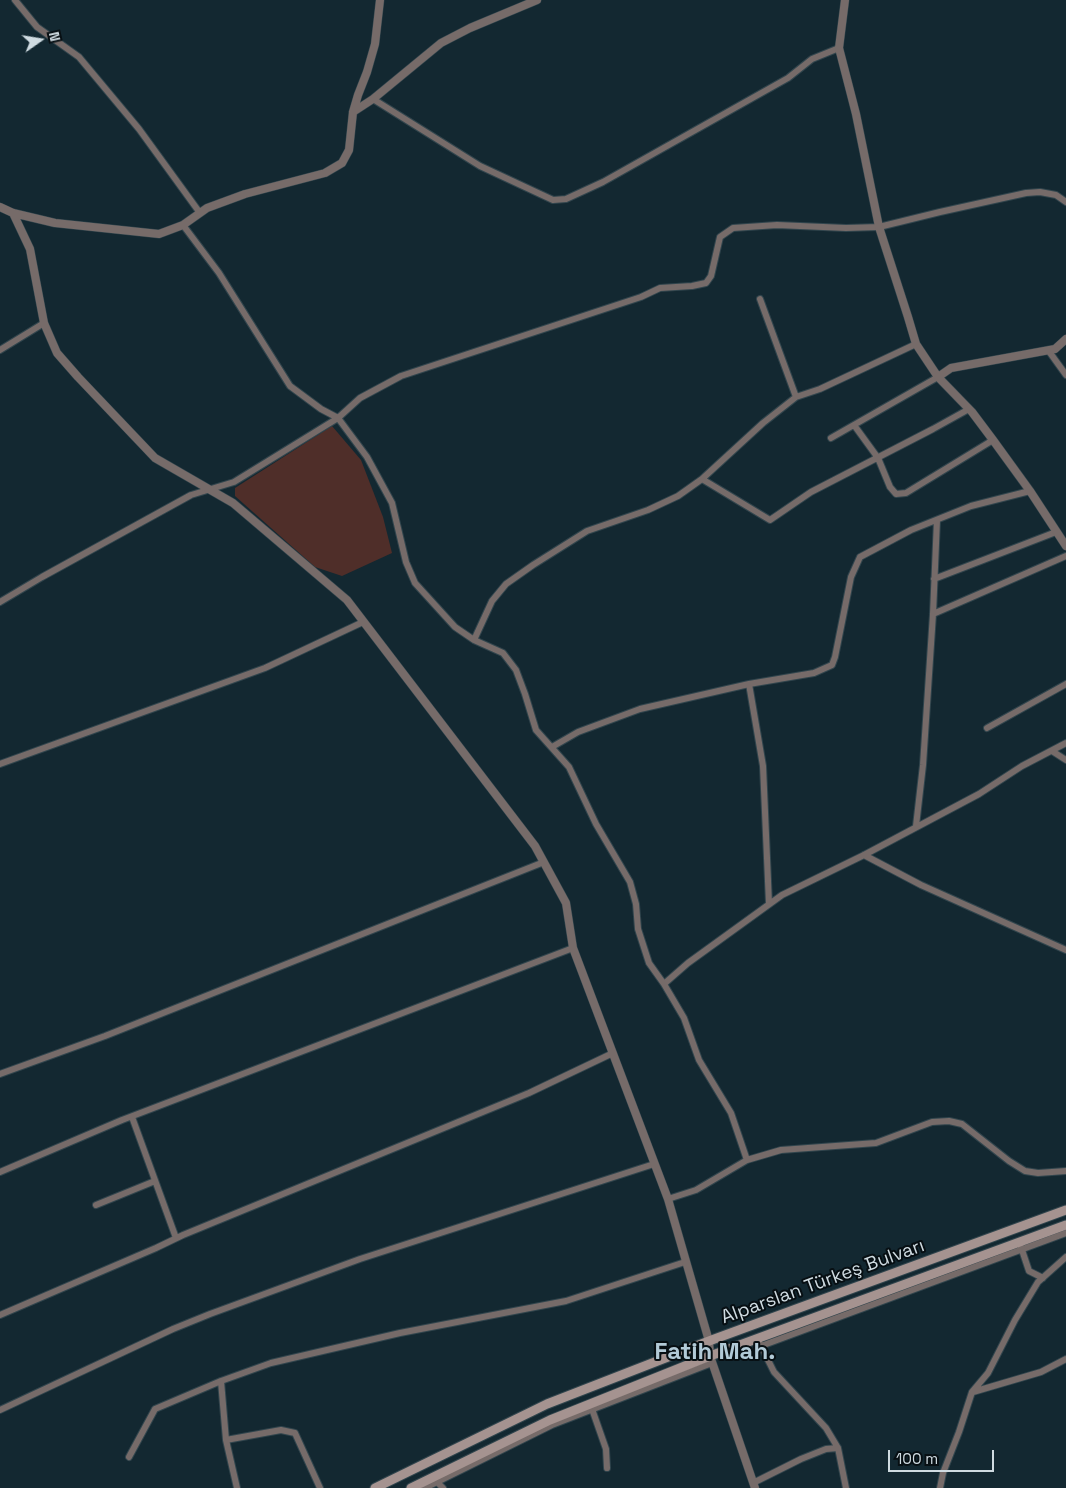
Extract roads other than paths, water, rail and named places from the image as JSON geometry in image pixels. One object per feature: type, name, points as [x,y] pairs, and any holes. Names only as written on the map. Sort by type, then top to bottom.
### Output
[{"type":"main road","name":"Alparslan Türkeş Bulvarı","points":[[375,1488],[547,1404],[709,1341],[1066,1210]]},
{"type":"main road","name":"Alparslan Türkeş Bulvarı","points":[[410,1488],[430,1483],[550,1420],[1021,1246],[1066,1225]]},
{"type":"street","points":[[15,0],[37,27],[79,57],[139,129],[200,212]]},
{"type":"street","points":[[0,207],[13,213],[55,223],[159,234],[183,225],[207,208],[245,194],[325,173],[342,163],[349,150],[353,112],[375,44],[380,0]]},
{"type":"street","points":[[845,0],[839,48],[856,114],[878,227],[916,344],[938,377],[969,409],[993,440],[1030,491],[1066,546]]},
{"type":"street","points":[[353,112],[373,99],[441,44],[470,28],[533,1]]},
{"type":"street","points":[[373,99],[480,166],[553,200],[566,199],[603,182],[788,78],[812,59],[839,48]]},
{"type":"street","points":[[0,602],[183,500],[234,482],[338,418],[360,398],[401,376],[641,297],[660,288],[706,283],[711,276],[720,237],[732,228],[778,225],[846,228],[878,227],[1026,193],[1040,192],[1056,195],[1066,202]]},
{"type":"street","points":[[13,213],[30,249],[44,323],[57,353],[155,458],[233,503],[347,600],[535,846],[566,902],[573,948],[668,1199],[709,1341],[711,1360],[754,1485],[801,1459],[826,1449],[838,1448]]},
{"type":"street","points":[[183,225],[219,273],[290,386],[321,409],[338,418],[367,457],[392,503],[406,562],[415,583],[456,627],[474,640],[504,653],[516,670],[526,694],[536,730],[569,767],[596,824],[630,882],[636,904],[638,928],[649,963],[684,1018],[699,1060],[731,1114],[747,1160]]},
{"type":"street","points":[[760,299],[796,397]]},
{"type":"street","points":[[0,350],[44,323]]},
{"type":"street","points":[[831,438],[951,368],[1048,350],[1055,348],[1066,339]]},
{"type":"street","points":[[474,640],[492,601],[506,584],[587,531],[648,510],[678,496],[702,479],[763,423],[796,397],[916,344]]},
{"type":"street","points":[[1048,350],[1066,375]]},
{"type":"street","points":[[702,479],[770,520],[811,492],[969,409]]},
{"type":"street","points":[[854,425],[878,458],[890,486],[896,494],[906,493],[993,440]]},
{"type":"street","points":[[552,747],[578,732],[640,709],[749,684],[814,674],[832,664],[836,657],[851,577],[860,557],[911,530],[971,506],[1030,491]]},
{"type":"street","points":[[916,826],[923,766],[937,520]]},
{"type":"street","points":[[934,579],[1056,532]]},
{"type":"street","points":[[933,614],[1066,556]]},
{"type":"street","points":[[0,764],[265,668],[363,622]]},
{"type":"street","points":[[749,684],[763,766],[769,904]]},
{"type":"street","points":[[987,728],[1066,684]]},
{"type":"street","points":[[664,984],[688,963],[782,894],[864,855],[979,794],[1022,766],[1066,744]]},
{"type":"street","points":[[1052,751],[1066,760]]},
{"type":"street","points":[[864,855],[921,885],[1066,950]]},
{"type":"street","points":[[0,1074],[105,1036],[544,862]]},
{"type":"street","points":[[0,1172],[122,1120],[337,1036],[573,948]]},
{"type":"street","points":[[0,1314],[176,1238],[529,1093],[613,1052]]},
{"type":"street","points":[[132,1117],[176,1238]]},
{"type":"street","points":[[668,1199],[696,1190],[747,1160],[781,1150],[876,1143],[932,1122],[949,1120],[962,1124],[1009,1161],[1025,1171],[1038,1173],[1066,1171]]},
{"type":"street","points":[[0,1410],[173,1329],[210,1314],[360,1259],[654,1164]]},
{"type":"street","points":[[96,1205],[155,1181]]},
{"type":"street","points":[[1043,1278],[1029,1271],[1021,1246],[1066,1233]]},
{"type":"street","points":[[940,1488],[943,1473],[960,1432],[972,1392],[988,1373],[1015,1320],[1038,1282],[1066,1257]]},
{"type":"street","points":[[129,1457],[155,1409],[220,1381],[272,1363],[400,1333],[566,1301],[685,1262]]},
{"type":"street","points":[[759,1342],[774,1372],[826,1428],[838,1448],[846,1488]]},
{"type":"street","points":[[972,1392],[1041,1372],[1066,1358]]},
{"type":"street","points":[[430,1483],[552,1425],[711,1360]]},
{"type":"street","points":[[220,1381],[226,1440],[237,1488]]},
{"type":"street","points":[[592,1410],[606,1448],[607,1468]]},
{"type":"street","points":[[226,1440],[281,1430],[295,1433],[320,1488]]},
{"type":"street","points":[[430,1483],[443,1488]]},
{"type":"district","name":"Fatih Mah.","points":[[715,1352]]}]
